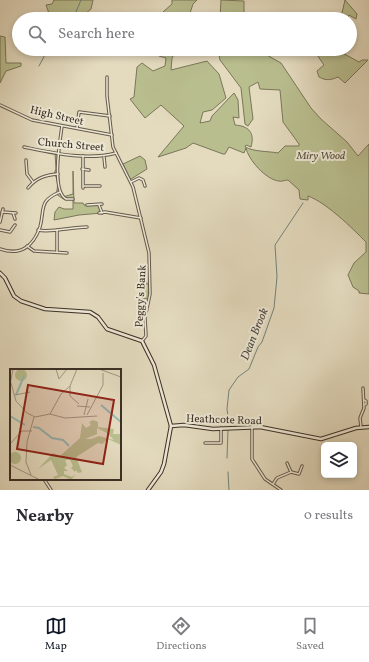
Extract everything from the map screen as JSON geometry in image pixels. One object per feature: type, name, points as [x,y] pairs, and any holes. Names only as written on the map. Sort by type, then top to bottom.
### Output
[{"type":"street","name":"Peggy's Bank","points":[[107,77],[107,96],[116,153],[130,182],[144,226],[149,253],[150,294],[145,318],[146,336],[142,341]]},
{"type":"street","name":"High Street","points":[[0,105],[32,120],[112,135]]},
{"type":"street","points":[[77,128],[80,112],[110,116]]},
{"type":"street","points":[[62,126],[58,153],[60,192],[66,199],[73,199]]},
{"type":"street","name":"Church Street","points":[[24,147],[58,153],[83,155],[104,156],[116,153]]},
{"type":"street","points":[[83,155],[83,187],[99,186],[98,190]]},
{"type":"street","points":[[104,156],[105,167]]},
{"type":"street","points":[[26,160],[27,174],[33,182]]},
{"type":"street","points":[[82,169],[88,170]]},
{"type":"street","points":[[29,188],[33,182],[41,177],[58,174]]},
{"type":"street","points":[[130,182],[139,178],[145,186]]},
{"type":"street","points":[[0,249],[14,252],[22,250],[27,246],[40,226],[41,214],[45,203],[52,195],[60,192]]},
{"type":"street","points":[[87,205],[100,204],[102,212]]},
{"type":"street","points":[[0,222],[3,209]]},
{"type":"street","points":[[2,212],[14,213],[14,219]]},
{"type":"street","points":[[99,214],[102,212],[141,218]]},
{"type":"street","points":[[0,230],[10,232],[15,226]]},
{"type":"street","points":[[38,230],[87,227]]},
{"type":"street","points":[[57,230],[57,252]]},
{"type":"street","points":[[27,246],[34,251],[68,253]]},
{"type":"street","points":[[0,273],[6,278],[14,296],[21,301],[45,309],[90,312],[107,328],[142,341],[154,365],[171,426],[169,442],[161,472],[148,490]]},
{"type":"street","points":[[361,427],[360,418],[364,405],[363,388]]},
{"type":"street","name":"Heathcote Road","points":[[171,426],[268,428],[318,439],[361,427],[369,427]]},
{"type":"street","points":[[252,427],[251,457],[265,479],[281,490]]},
{"type":"street","points":[[205,443],[221,443],[221,428]]},
{"type":"street","points":[[287,463],[291,472]]},
{"type":"street","points":[[272,485],[277,478],[291,472],[299,474],[302,466]]},
{"type":"street","points":[[45,480],[51,490]]},
{"type":"green space","points":[[54,0],[93,0],[91,9],[87,12],[48,12],[46,5],[52,4]]},
{"type":"green space","points":[[172,0],[197,0],[193,4],[190,12],[163,12],[172,4]]},
{"type":"green space","points":[[221,0],[244,1],[244,12],[220,12]]},
{"type":"green space","points":[[345,0],[355,12],[342,12]]},
{"type":"green space","points":[[0,36],[5,37],[6,63],[21,63],[21,66],[6,71],[0,83]]},
{"type":"green space","name":"Miry Wood","points":[[159,56],[173,56],[171,70],[207,61],[219,74],[226,98],[212,110],[203,112],[200,123],[210,121],[212,116],[234,93],[238,100],[239,118],[233,117],[235,125],[244,127],[250,131],[252,138],[251,147],[246,145],[245,147],[249,149],[278,153],[285,146],[299,146],[299,144],[283,122],[280,90],[260,89],[258,82],[249,87],[253,119],[248,126],[245,124],[241,88],[220,60],[219,56],[268,56],[281,63],[311,108],[347,142],[358,156],[369,144],[369,294],[359,293],[359,291],[353,287],[348,275],[354,263],[366,252],[366,242],[339,216],[323,204],[308,196],[308,200],[300,199],[299,190],[288,180],[274,180],[263,173],[250,158],[246,148],[244,153],[229,147],[225,154],[223,154],[193,143],[186,148],[158,157],[184,126],[161,105],[145,118],[130,99],[134,97],[137,67],[142,63],[153,71],[165,66],[166,58]]},
{"type":"green space","points":[[318,56],[348,56],[359,62],[362,60],[368,60],[345,83],[338,77],[326,80],[319,77],[317,71],[324,65]]},
{"type":"green space","points":[[55,153],[57,153],[60,192],[63,197],[73,194],[73,171],[74,203],[83,203],[84,205],[99,204],[102,213],[79,215],[54,220],[55,212],[59,207],[64,209],[73,209],[73,199],[65,200],[56,194],[58,184],[54,174],[56,169]]},
{"type":"green space","points":[[140,156],[145,160],[147,169],[131,179],[129,178],[123,164]]},
{"type":"green space","points":[[142,278],[146,279],[147,284],[149,284],[148,299],[141,298],[146,284],[141,283]]},
{"type":"waterway","points":[[76,12],[81,0]]},
{"type":"waterway","points":[[39,66],[44,56]]},
{"type":"waterway","name":"Dean Brook","points":[[229,424],[227,409],[229,390],[238,377],[249,369],[258,347],[262,342],[274,308],[277,277],[275,245],[303,203]]},
{"type":"waterway","name":"Dean Brook","points":[[227,458],[228,430]]},
{"type":"waterway","name":"Dean Brook","points":[[228,472],[229,490]]}]
